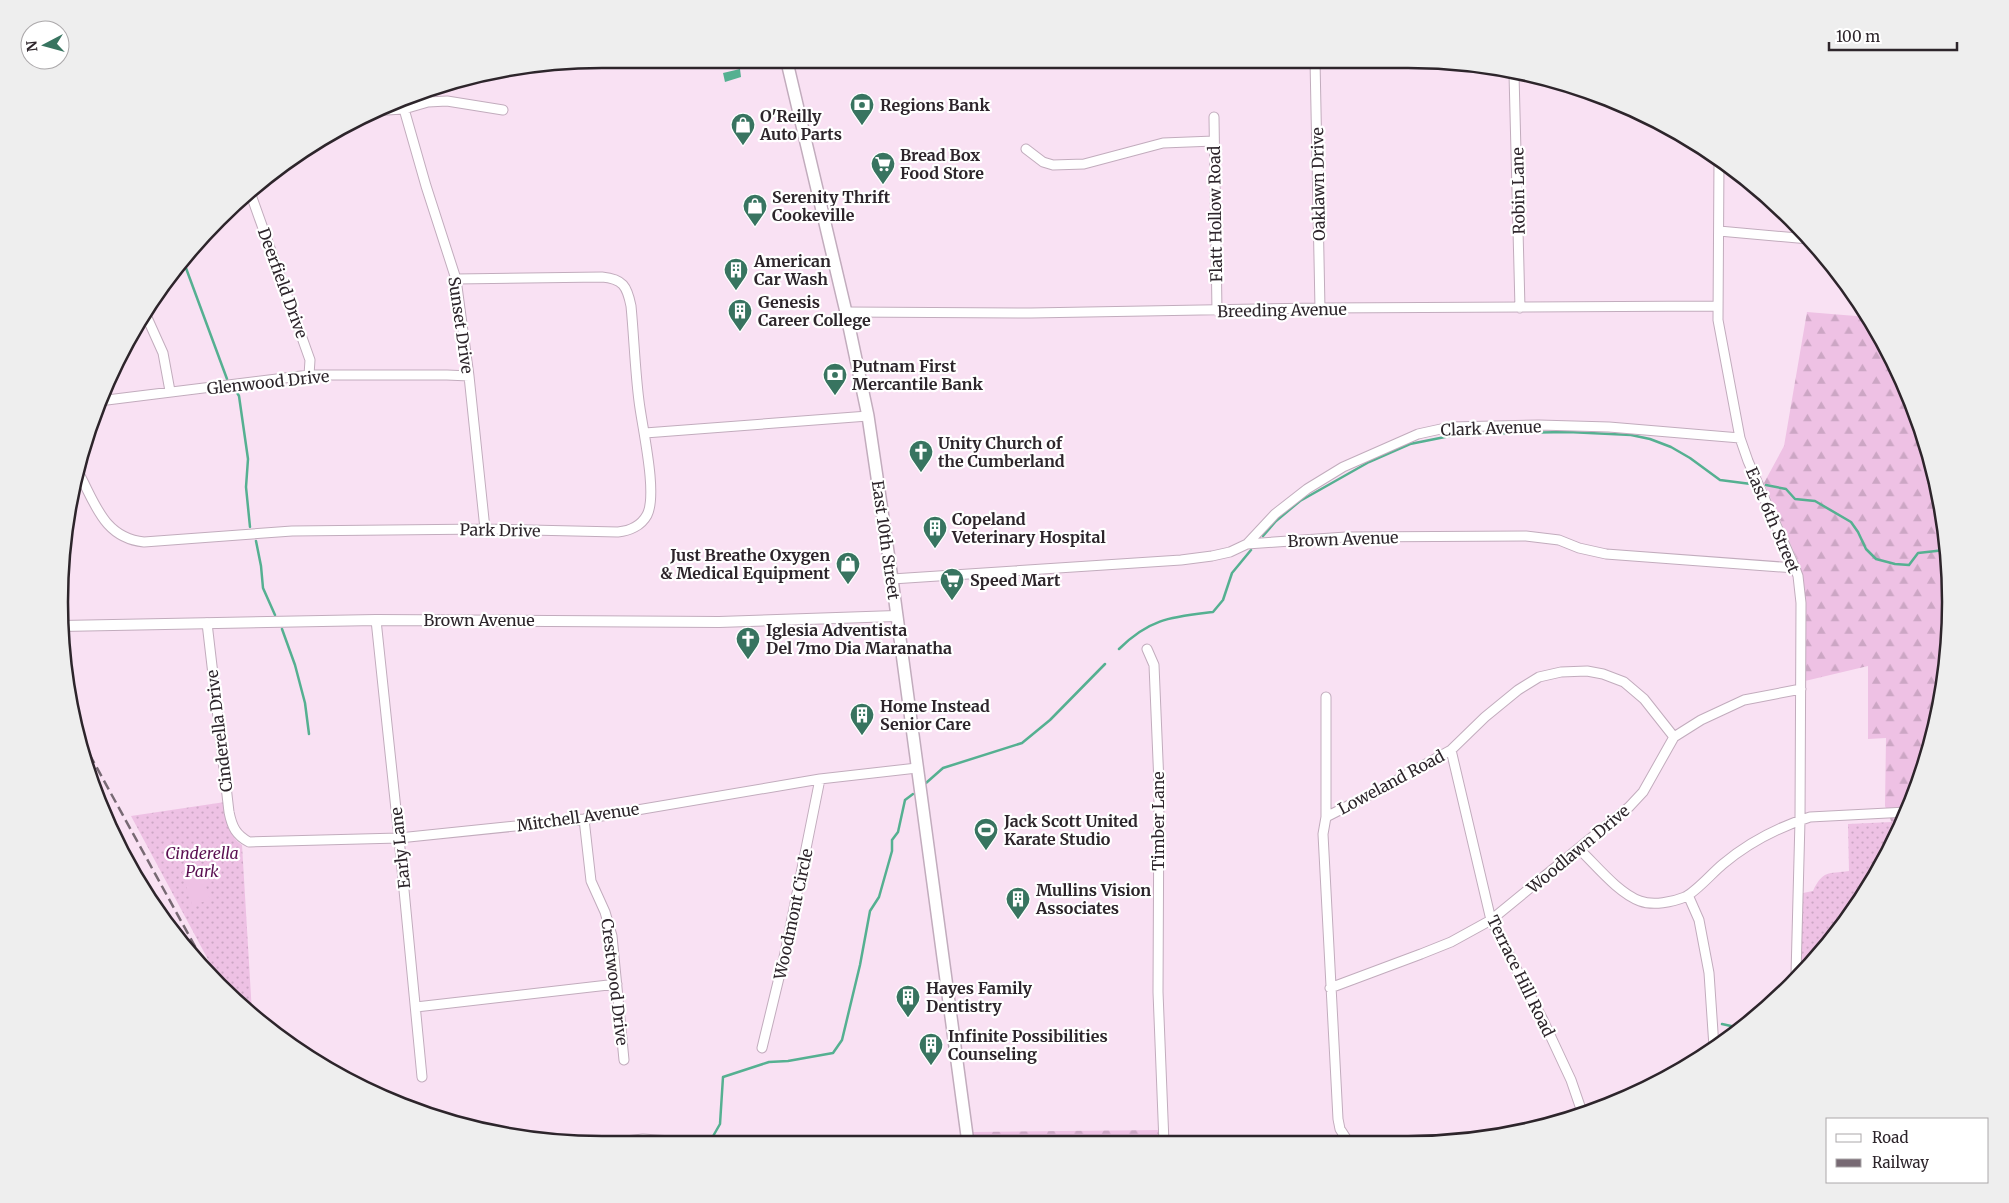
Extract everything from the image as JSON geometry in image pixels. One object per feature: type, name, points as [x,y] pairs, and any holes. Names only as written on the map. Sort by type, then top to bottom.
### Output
[{"type":"main road","name":"East 10th Street","points":[[788,67],[846,312],[868,416],[892,579],[967,1136]]},
{"type":"street","name":"Oaklawn Drive","points":[[1315,67],[1320,308]]},
{"type":"street","name":"Robin Lane","points":[[1514,78],[1520,308]]},
{"type":"street","points":[[394,110],[404,109],[428,102],[447,101],[503,110]]},
{"type":"street","name":"Sunset Drive","points":[[404,105],[426,186],[456,279],[469,376],[485,529]]},
{"type":"street","name":"Flatt Hollow Road","points":[[1214,117],[1216,311]]},
{"type":"street","points":[[1026,149],[1043,162],[1053,165],[1084,164],[1163,143],[1214,141]]},
{"type":"street","name":"East 6th Street","points":[[1719,168],[1718,320],[1740,438],[1748,461],[1798,576],[1801,602],[1800,820],[1796,967]]},
{"type":"street","name":"Deerfield Drive","points":[[252,198],[310,360],[309,375]]},
{"type":"street","points":[[1719,232],[1799,238]]},
{"type":"street","points":[[456,279],[602,277],[614,278],[623,283],[631,306],[639,401],[645,433],[868,416]]},
{"type":"street","name":"Breeding Avenue","points":[[846,312],[1031,313],[1320,308],[1717,306]]},
{"type":"street","points":[[148,319],[163,353],[170,391]]},
{"type":"street","name":"Glenwood Drive","points":[[107,399],[309,375],[469,376]]},
{"type":"street","name":"Clark Avenue","points":[[1246,544],[1275,514],[1307,489],[1343,467],[1418,434],[1450,427],[1609,427],[1740,438]]},
{"type":"street","name":"Park Drive","points":[[82,479],[107,525],[116,533],[130,540],[144,542],[292,531],[485,529],[501,531],[629,531],[646,516],[651,498],[645,433]]},
{"type":"street","name":"Brown Avenue","points":[[892,579],[1181,560],[1230,552],[1246,544],[1346,537],[1526,536],[1559,540],[1579,548],[1606,554],[1795,568]]},
{"type":"street","name":"Brown Avenue","points":[[69,626],[376,620],[719,622],[896,616]]},
{"type":"street","name":"Early Lane","points":[[376,620],[422,1077]]},
{"type":"street","name":"Cinderella Drive","points":[[207,623],[229,812],[232,826],[239,837]]},
{"type":"street","name":"Timber Lane","points":[[1147,649],[1154,665],[1158,784],[1158,992],[1164,1136]]},
{"type":"street","name":"Loweland Road","points":[[1344,1136],[1340,1129],[1338,1119],[1330,988],[1323,834],[1326,817],[1381,789],[1450,750],[1484,717],[1518,690],[1539,677],[1561,672],[1587,671],[1603,674],[1624,682],[1644,699],[1674,737]]},
{"type":"street","name":"Woodlawn Drive","points":[[1330,988],[1364,977],[1451,942],[1490,920],[1629,807],[1643,792],[1674,737],[1701,720],[1744,700],[1801,689]]},
{"type":"street","points":[[1326,697],[1326,817]]},
{"type":"street","name":"Terrace Hill Road","points":[[1450,750],[1490,920],[1543,1020],[1580,1107]]},
{"type":"street","name":"Mitchell Avenue","points":[[239,837],[249,842],[399,838],[584,819],[820,779],[916,768]]},
{"type":"street","name":"Woodmont Circle","points":[[762,1048],[785,953],[820,779]]},
{"type":"street","points":[[1579,849],[1621,889],[1640,901],[1651,903],[1664,902],[1688,895],[1732,856],[1769,834],[1800,820],[1810,817],[1898,812]]},
{"type":"street","name":"Crestwood Drive","points":[[584,819],[591,881],[605,912],[612,936],[624,1060]]},
{"type":"street","points":[[1688,895],[1699,920],[1709,973],[1715,1038]]},
{"type":"street","points":[[416,1007],[617,984]]},
{"type":"green space","points":[[1807,312],[1859,316],[1886,365],[1901,397],[1913,430],[1931,497],[1940,567],[1942,602],[1940,636],[1931,706],[1913,773],[1892,824],[1885,806],[1886,738],[1868,739],[1868,666],[1805,681],[1804,592],[1798,561],[1764,483],[1784,446]]},
{"type":"green space","name":"Cinderella Park","points":[[225,802],[227,820],[231,831],[233,836],[242,845],[252,1005],[211,966],[131,816]]},
{"type":"green space","points":[[1892,822],[1893,824],[1852,898],[1831,927],[1800,963],[1803,893],[1813,891],[1820,879],[1827,874],[1849,871],[1848,824]]},
{"type":"green space","points":[[200,867],[210,900],[192,905],[182,872]]},
{"type":"green space","points":[[1159,1130],[1159,1136],[973,1136],[973,1132]]},
{"type":"shaded area","points":[[740,69],[741,77],[725,82],[723,73]]},
{"type":"waterway","points":[[186,267],[227,379]]},
{"type":"waterway","points":[[236,391],[239,396],[248,459],[246,487],[250,527]]},
{"type":"waterway","points":[[1263,536],[1276,521],[1300,501],[1369,462],[1410,444],[1460,434],[1568,432],[1631,435],[1650,439],[1671,447],[1720,480],[1751,484]]},
{"type":"waterway","points":[[1766,485],[1786,489],[1795,499],[1815,501],[1851,522],[1866,549],[1876,559],[1895,564],[1909,565],[1918,553],[1939,551]]},
{"type":"waterway","points":[[256,541],[263,588],[275,615]]},
{"type":"waterway","points":[[1119,649],[1141,631],[1162,621],[1213,612],[1223,600],[1232,573],[1251,550]]},
{"type":"waterway","points":[[282,629],[295,665],[305,703],[309,734]]},
{"type":"waterway","points":[[926,783],[943,768],[1022,743],[1050,720],[1105,664]]},
{"type":"waterway","points":[[713,1136],[720,1124],[723,1077],[769,1062],[788,1061],[833,1053],[842,1040],[860,965],[870,911],[879,897],[892,851],[892,840],[898,832],[905,800],[913,794]]},
{"type":"waterway","points":[[1722,1024],[1731,1026]]},
{"type":"railway","points":[[91,758],[197,951]]},
{"type":"place","name":"Regions Bank","points":[[862,126]]},
{"type":"place","name":"O'Reilly Auto Parts","points":[[743,146]]},
{"type":"place","name":"Bread Box Food Store","points":[[883,185]]},
{"type":"place","name":"Serenity Thrift Cookeville","points":[[755,227]]},
{"type":"place","name":"American Car Wash","points":[[736,291]]},
{"type":"place","name":"Genesis Career College","points":[[740,332]]},
{"type":"place","name":"Putnam First Mercantile Bank","points":[[835,396]]},
{"type":"place","name":"Unity Church of the Cumberland","points":[[921,473]]},
{"type":"place","name":"Copeland Veterinary Hospital","points":[[935,549]]},
{"type":"place","name":"Just Breathe Oxygen & Medical Equipment","points":[[848,585]]},
{"type":"place","name":"Speed Mart","points":[[952,601]]},
{"type":"place","name":"Iglesia Adventista Del 7mo Dia Maranatha","points":[[748,660]]},
{"type":"place","name":"Home Instead Senior Care","points":[[862,736]]},
{"type":"place","name":"Jack Scott United Karate Studio","points":[[986,851]]},
{"type":"place","name":"Mullins Vision Associates","points":[[1018,920]]},
{"type":"place","name":"Hayes Family Dentistry","points":[[908,1018]]},
{"type":"place","name":"Infinite Possibilities Counseling","points":[[931,1066]]}]
